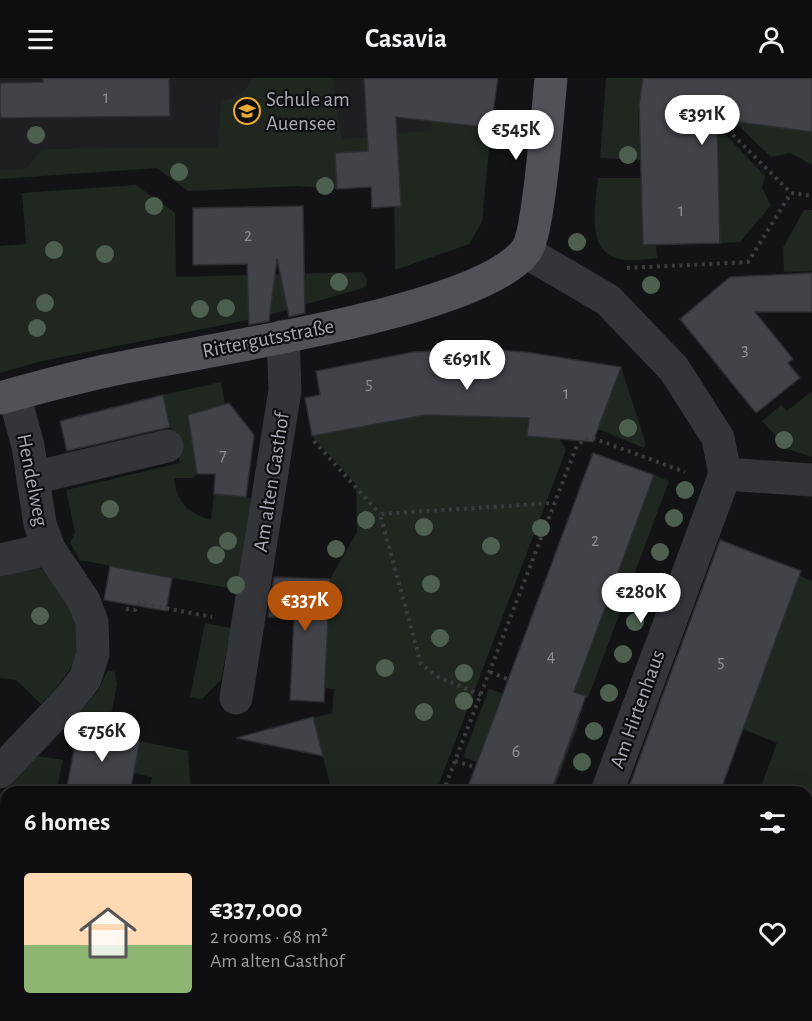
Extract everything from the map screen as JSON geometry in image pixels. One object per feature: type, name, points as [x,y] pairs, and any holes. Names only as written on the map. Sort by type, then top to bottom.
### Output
[{"type":"main road","points":[[526,252],[536,219],[551,78]]},
{"type":"main road","name":"Rittergutsstraße","points":[[7,396],[108,370],[370,318],[457,292],[495,275],[526,252]]},
{"type":"street","points":[[526,252],[608,300],[674,369],[718,438],[725,474],[812,480]]},
{"type":"street","name":"Am alten Gasthof","points":[[236,698],[285,390],[283,336]]},
{"type":"street","name":"Hendelweg","points":[[0,772],[85,679],[93,654],[92,622],[84,601],[50,549],[40,524],[28,446],[7,396]]},
{"type":"street","points":[[33,478],[167,446]]},
{"type":"street","name":"Am Hirtenhaus","points":[[609,786],[725,474]]},
{"type":"street","points":[[0,560],[50,549]]},
{"type":"path","points":[[725,109],[723,125],[791,193],[812,196]]},
{"type":"path","points":[[622,269],[748,262],[791,193]]},
{"type":"path","points":[[445,786],[577,445],[590,437],[679,472],[725,474]]},
{"type":"path","points":[[310,438],[380,514],[421,664],[438,677],[481,694]]},
{"type":"path","points":[[380,514],[555,503]]},
{"type":"path","points":[[84,601],[135,610],[139,603],[248,624]]},
{"type":"path","points":[[490,672],[507,679]]},
{"type":"path","points":[[455,761],[475,767]]},
{"type":"shaded area","name":"Schule am Auensee","points":[[0,78],[498,78],[489,145],[0,170]]},
{"type":"shaded area","points":[[252,78],[332,78],[342,139],[431,130],[432,121],[491,128],[482,222],[469,244],[395,270],[394,186],[397,149],[335,153],[337,189],[297,186],[188,191],[157,168],[0,179],[0,170],[27,168],[42,149],[218,147],[221,101],[240,94]]},
{"type":"shaded area","points":[[606,78],[643,78],[638,112],[640,160],[600,158]]},
{"type":"shaded area","points":[[735,122],[812,132],[812,165],[790,153],[771,157]]},
{"type":"shaded area","points":[[718,134],[725,134],[765,176],[762,188],[771,205],[740,242],[720,243]]},
{"type":"shaded area","points":[[598,178],[641,178],[643,245],[656,245],[657,258],[624,260],[609,254],[601,247],[595,225]]},
{"type":"shaded area","points":[[136,185],[175,213],[176,277],[362,272],[367,279],[366,287],[262,317],[42,361],[0,373],[0,246],[26,244],[22,193]]},
{"type":"shaded area","points":[[804,210],[812,210],[812,271],[784,272],[783,248]]},
{"type":"shaded area","points":[[621,367],[646,444],[644,448],[598,429]]},
{"type":"shaded area","points":[[221,382],[225,404],[188,415],[197,474],[193,478],[174,478],[178,494],[185,506],[196,514],[211,520],[214,494],[251,498],[238,590],[80,560],[70,543],[75,532],[66,490],[180,463],[163,395]]},
{"type":"shaded area","points":[[812,391],[812,457],[787,449],[762,421],[781,405],[787,411]]},
{"type":"shaded area","points":[[425,415],[528,419],[527,436],[560,439],[566,450],[438,786],[330,786],[313,718],[332,713],[334,689],[325,688],[330,579],[357,532],[356,484],[312,436]]},
{"type":"shaded area","points":[[654,475],[669,481],[555,786],[538,786],[564,715],[579,720],[588,698],[574,692]]},
{"type":"shaded area","points":[[40,568],[54,582],[71,609],[79,639],[72,665],[54,691],[41,704],[16,680],[0,678],[0,569]]},
{"type":"shaded area","points":[[793,573],[812,581],[812,786],[761,786],[777,743],[743,729],[793,593]]},
{"type":"shaded area","points":[[205,623],[231,628],[221,680],[202,699],[190,697]]},
{"type":"shaded area","points":[[108,670],[115,672],[117,685],[110,719],[127,723],[125,738],[188,751],[191,786],[151,786],[152,777],[134,773],[136,760],[119,757],[122,737],[66,726],[98,691]]},
{"type":"shaded area","points":[[489,689],[502,693],[477,762],[463,757]]},
{"type":"shaded area","points":[[38,756],[63,760],[57,786],[10,786]]},
{"type":"building","points":[[43,78],[169,78],[170,116],[0,118],[0,83],[43,82]]},
{"type":"building","points":[[364,78],[498,78],[491,128],[396,117],[401,206],[372,208],[371,187],[337,189],[335,153],[368,151]]},
{"type":"building","points":[[643,78],[812,78],[812,132],[717,119],[720,243],[643,245],[639,105]]},
{"type":"building","points":[[303,206],[305,313],[289,317],[277,259],[269,321],[249,325],[247,264],[193,265],[193,208]]},
{"type":"building","points":[[812,273],[812,312],[755,312],[793,359],[788,363],[800,378],[756,413],[680,319],[730,277]]},
{"type":"building","points":[[484,349],[526,352],[621,367],[593,442],[527,436],[529,418],[425,415],[312,436],[305,398],[320,395],[316,371],[413,352]]},
{"type":"building","points":[[163,395],[170,427],[67,451],[60,421]]},
{"type":"building","points":[[229,403],[254,435],[246,497],[214,494],[215,474],[197,474],[188,415]]},
{"type":"building","points":[[593,453],[654,475],[574,692],[586,696],[553,786],[468,786]]},
{"type":"building","points":[[720,540],[801,571],[722,786],[629,786]]},
{"type":"building","points":[[110,566],[172,578],[166,611],[104,600]]},
{"type":"building","points":[[274,577],[330,579],[324,702],[290,700],[294,618],[268,617]]},
{"type":"building","points":[[313,717],[323,756],[236,738]]},
{"type":"building","points":[[78,728],[140,741],[131,786],[67,786]]},
{"type":"place","name":"Schule am Auensee","points":[[247,111]]}]
